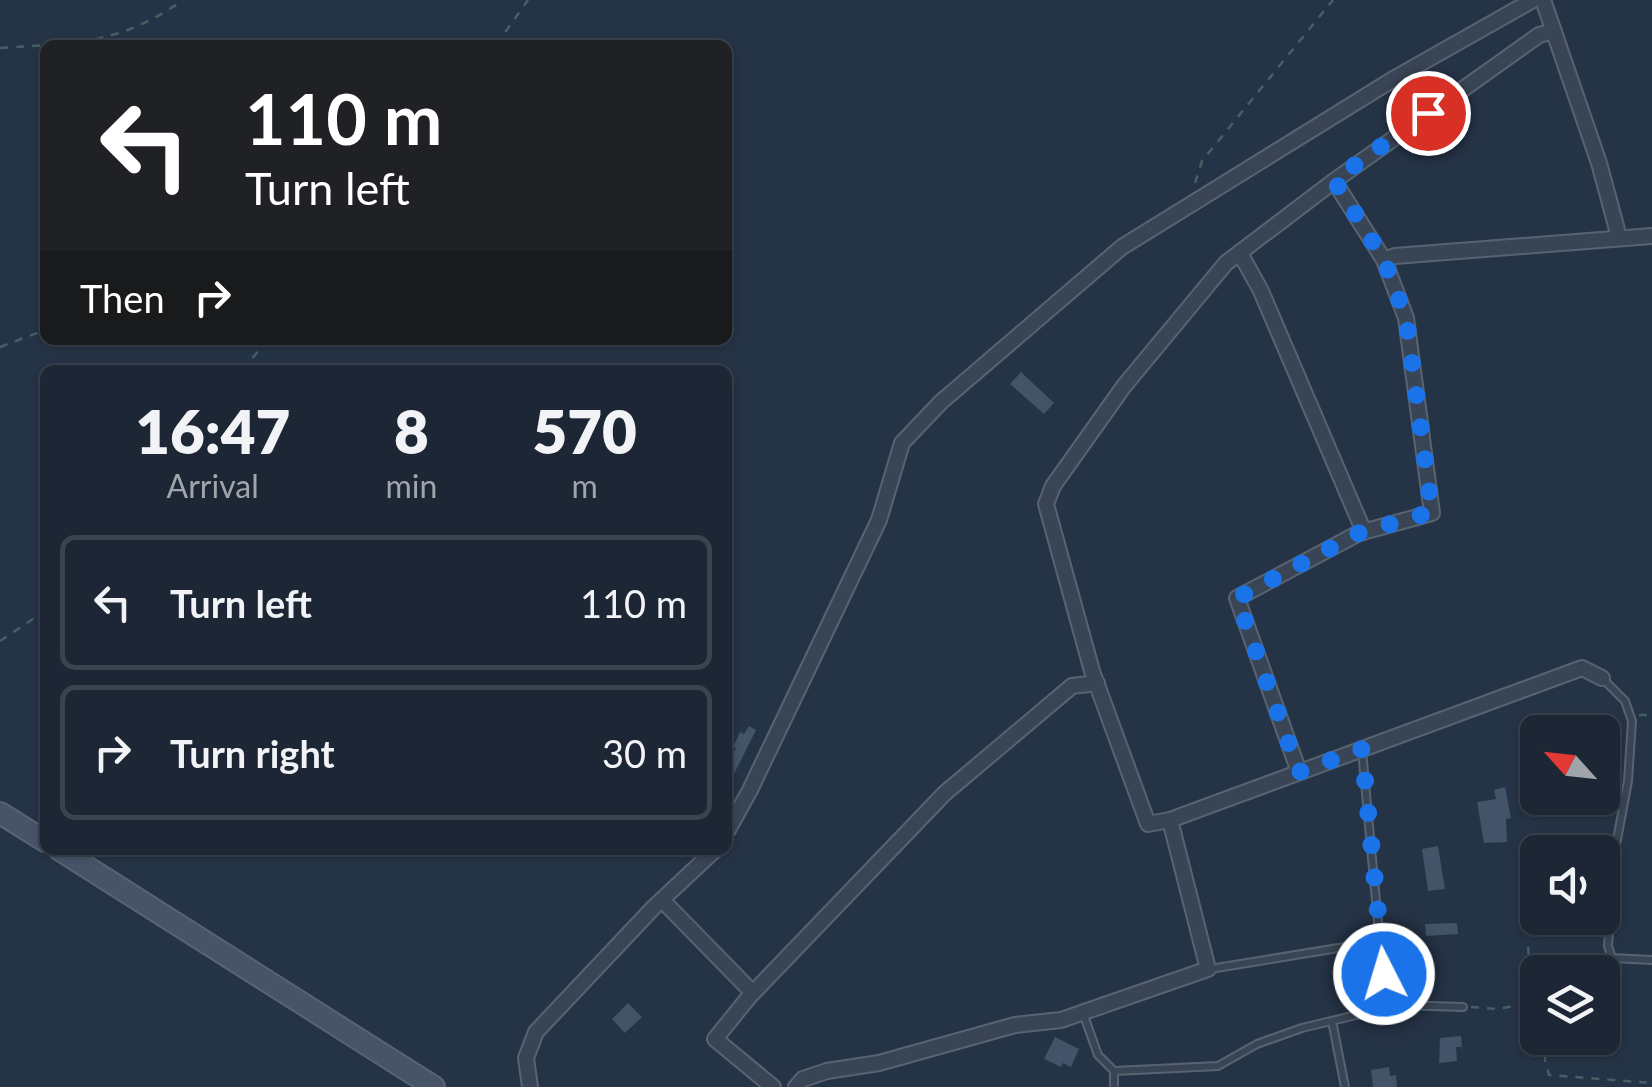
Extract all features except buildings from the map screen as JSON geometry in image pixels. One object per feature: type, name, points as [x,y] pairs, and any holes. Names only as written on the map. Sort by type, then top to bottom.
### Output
[{"type":"main road","points":[[0,813],[40,838]]},
{"type":"main road","points":[[68,855],[434,1087]]},
{"type":"street","points":[[732,823],[879,520],[902,442],[941,402],[1122,246],[1395,78],[1533,0]]},
{"type":"street","points":[[1543,0],[1620,237]]},
{"type":"street","points":[[1554,30],[1334,180],[1240,252],[1206,284],[1124,386],[1053,486],[1046,504],[1096,682],[1148,824],[1170,820],[1582,668],[1602,678]]},
{"type":"street","points":[[1299,772],[1237,598],[1364,532],[1432,512],[1406,318],[1384,260],[1334,180]]},
{"type":"street","points":[[1384,260],[1652,236]]},
{"type":"street","points":[[1240,252],[1261,291],[1364,532]]},
{"type":"street","points":[[773,1087],[716,1039],[753,993],[946,794],[1072,686],[1096,682]]},
{"type":"street","points":[[796,1087],[803,1079],[826,1071],[879,1063],[1015,1026],[1061,1020],[1208,969],[1170,820]]},
{"type":"street","points":[[530,1087],[526,1058],[536,1032],[710,855]]},
{"type":"street","points":[[662,900],[753,993]]},
{"type":"lane","points":[[1602,678],[1626,702],[1632,721],[1608,946],[1612,958],[1652,960]]},
{"type":"lane","points":[[1362,749],[1386,1008]]},
{"type":"lane","points":[[1208,969],[1381,941]]},
{"type":"lane","points":[[1114,1072],[1218,1066],[1257,1044],[1398,1005],[1463,1007]]},
{"type":"lane","points":[[1083,1010],[1098,1055],[1114,1072],[1114,1087]]},
{"type":"lane","points":[[1332,1021],[1345,1087]]},
{"type":"path","points":[[92,40],[122,35],[183,0]]},
{"type":"path","points":[[500,40],[528,0]]},
{"type":"path","points":[[1189,204],[1202,161],[1333,0]]},
{"type":"path","points":[[0,48],[40,46]]},
{"type":"path","points":[[0,346],[40,332]]},
{"type":"path","points":[[246,365],[264,345]]},
{"type":"path","points":[[0,642],[40,614]]},
{"type":"path","points":[[1528,947],[1529,955]]},
{"type":"path","points":[[1463,1007],[1520,1006]]},
{"type":"path","points":[[1547,1055],[1548,1075],[1652,1083]]},
{"type":"route","points":[[1384,974],[1362,749],[1299,772],[1237,598],[1359,533],[1432,512],[1406,318],[1384,260],[1334,180],[1428,113]]}]
